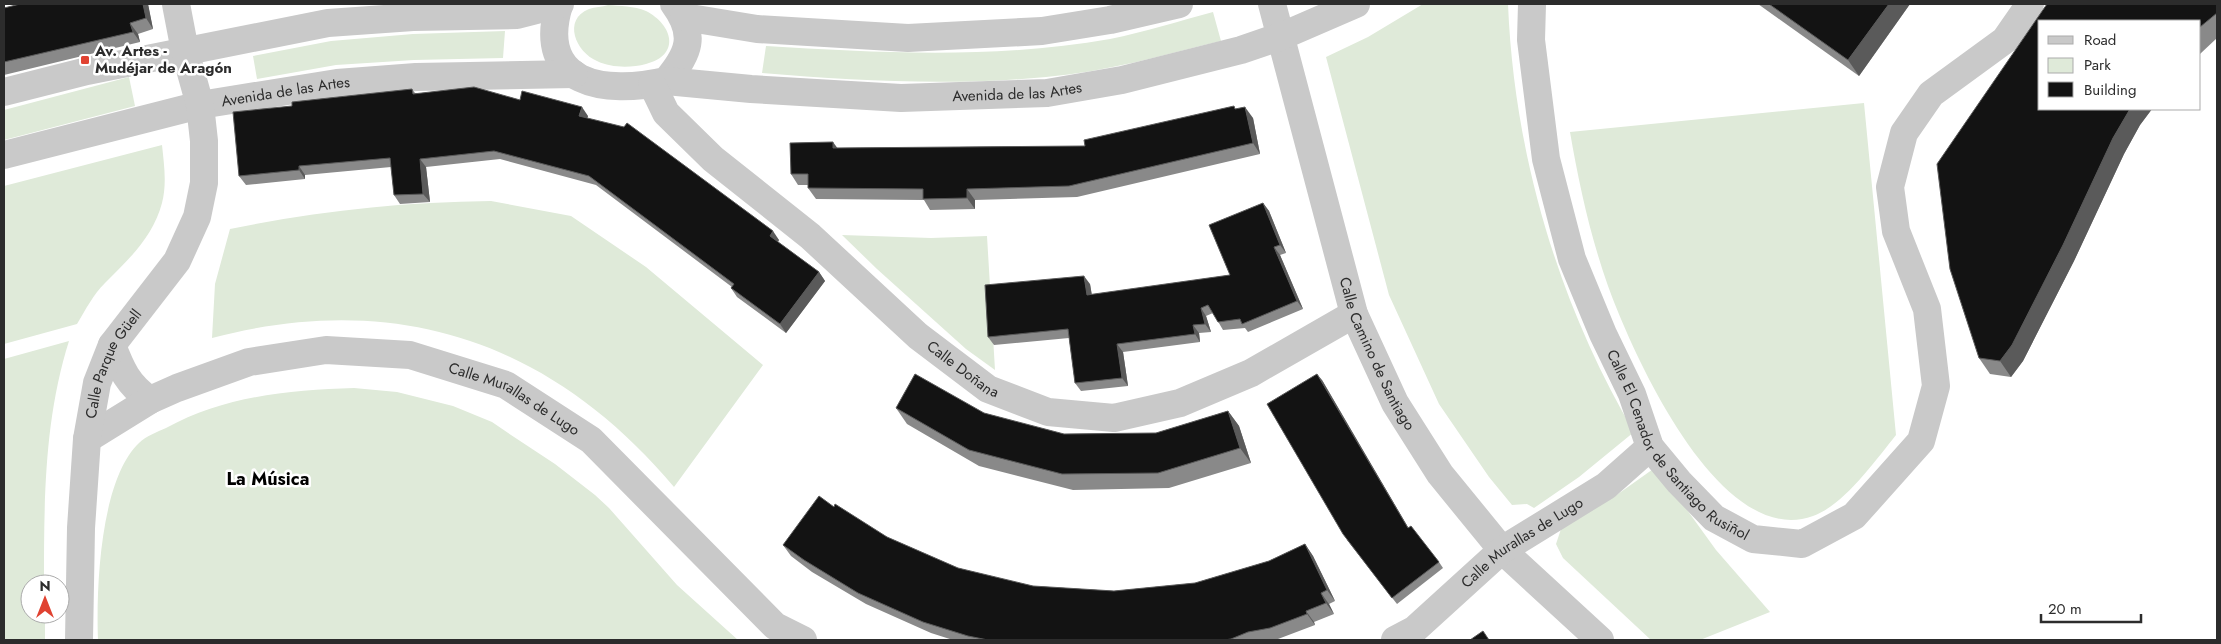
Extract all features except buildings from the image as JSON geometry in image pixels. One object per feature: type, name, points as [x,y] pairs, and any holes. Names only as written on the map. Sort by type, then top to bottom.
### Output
[{"type":"street","name":"Calle Parque Güell","points":[[79,640],[81,528],[87,439],[97,383],[112,345],[177,261],[197,217],[204,183],[204,141],[200,105],[185,51],[176,4]]},
{"type":"street","points":[[4,92],[87,71],[328,23],[414,17],[517,15],[560,4]]},
{"type":"street","points":[[560,4],[553,25],[553,42],[559,60],[574,74]]},
{"type":"street","points":[[659,82],[680,64],[688,47],[679,10],[757,29],[908,38],[1042,31],[1110,20],[1179,4]]},
{"type":"street","name":"Calle Camino de Santiago","points":[[1272,4],[1354,314],[1400,411],[1440,474],[1502,550],[1600,640]]},
{"type":"street","name":"Avenida de las Artes","points":[[4,155],[200,105],[337,83],[416,77],[574,74],[594,84],[625,87],[659,82],[751,90],[901,98],[1047,93],[1122,80],[1241,50],[1282,36],[1356,4]]},
{"type":"street","name":"Calle El Cenador de Santiago Rusiñol","points":[[1532,4],[1531,40],[1546,159],[1572,259],[1603,334],[1632,394],[1650,447],[1679,482],[1714,518],[1753,539],[1802,544],[1854,516],[1921,441],[1936,386],[1927,309],[1896,231],[1890,187],[1904,133],[1931,94],[2005,40],[2030,4]]},
{"type":"street","name":"Calle Doñana","points":[[659,82],[666,113],[713,159],[810,236],[918,336],[988,389],[1048,412],[1114,418],[1180,403],[1251,373],[1354,314]]},
{"type":"street","points":[[112,345],[120,369],[138,392],[150,400]]},
{"type":"street","name":"Calle Murallas de Lugo","points":[[87,439],[150,400],[177,388],[249,362],[326,350],[410,355],[506,385],[592,440],[774,626],[803,640]]},
{"type":"street","name":"Calle Murallas de Lugo","points":[[1395,640],[1414,630],[1502,550],[1606,486],[1650,447]]},
{"type":"green space","points":[[1423,4],[1508,4],[1512,60],[1520,116],[1530,171],[1545,226],[1562,279],[1583,332],[1607,383],[1634,432],[1579,477],[1534,508],[1527,504],[1512,505],[1489,477],[1439,404],[1389,295],[1326,57],[1368,37]]},
{"type":"green space","points":[[608,5],[637,8],[655,17],[662,24],[669,39],[665,54],[657,60],[646,64],[628,67],[608,65],[597,61],[583,51],[575,36],[574,28],[576,21],[581,14],[589,9]]},
{"type":"green space","points":[[1213,12],[1221,41],[1134,62],[1068,75],[1010,80],[939,82],[869,80],[762,73],[766,46],[851,51],[938,53],[1025,50],[1110,39]]},
{"type":"green space","points":[[505,31],[503,58],[414,60],[336,65],[257,79],[253,56],[331,41],[413,34]]},
{"type":"green space","points":[[129,77],[135,106],[4,140],[4,110]]},
{"type":"green space","points":[[1864,103],[1896,435],[1858,481],[1825,510],[1813,516],[1778,519],[1745,504],[1713,476],[1684,438],[1659,397],[1637,355],[1608,286],[1586,209],[1570,132]]},
{"type":"green space","points":[[162,145],[165,181],[164,196],[153,226],[139,247],[97,292],[77,324],[4,344],[4,186]]},
{"type":"green space","points":[[491,201],[571,216],[646,267],[763,365],[674,487],[627,437],[576,396],[523,363],[467,340],[407,325],[345,320],[280,324],[212,338],[215,284],[230,229],[328,212],[425,203]]},
{"type":"green space","points":[[842,235],[931,238],[987,236],[995,370],[966,349]]},
{"type":"green space","points":[[69,341],[61,371],[50,431],[45,492],[44,574],[20,574],[20,624],[45,624],[45,640],[4,640],[4,359]]},
{"type":"green space","points":[[354,388],[397,392],[453,406],[492,422],[555,464],[595,495],[609,508],[677,585],[738,640],[98,640],[100,565],[108,508],[116,482],[126,460],[139,443],[152,434],[188,417],[234,402],[281,393]]},
{"type":"green space","points":[[1656,467],[1716,550],[1770,612],[1700,640],[1651,640],[1563,558],[1556,544],[1561,529],[1618,494]]},
{"type":"place","name":"Av. Artes - Mudéjar de Aragón","points":[[85,60]]},
{"type":"district","name":"La Música","points":[[268,479]]}]
